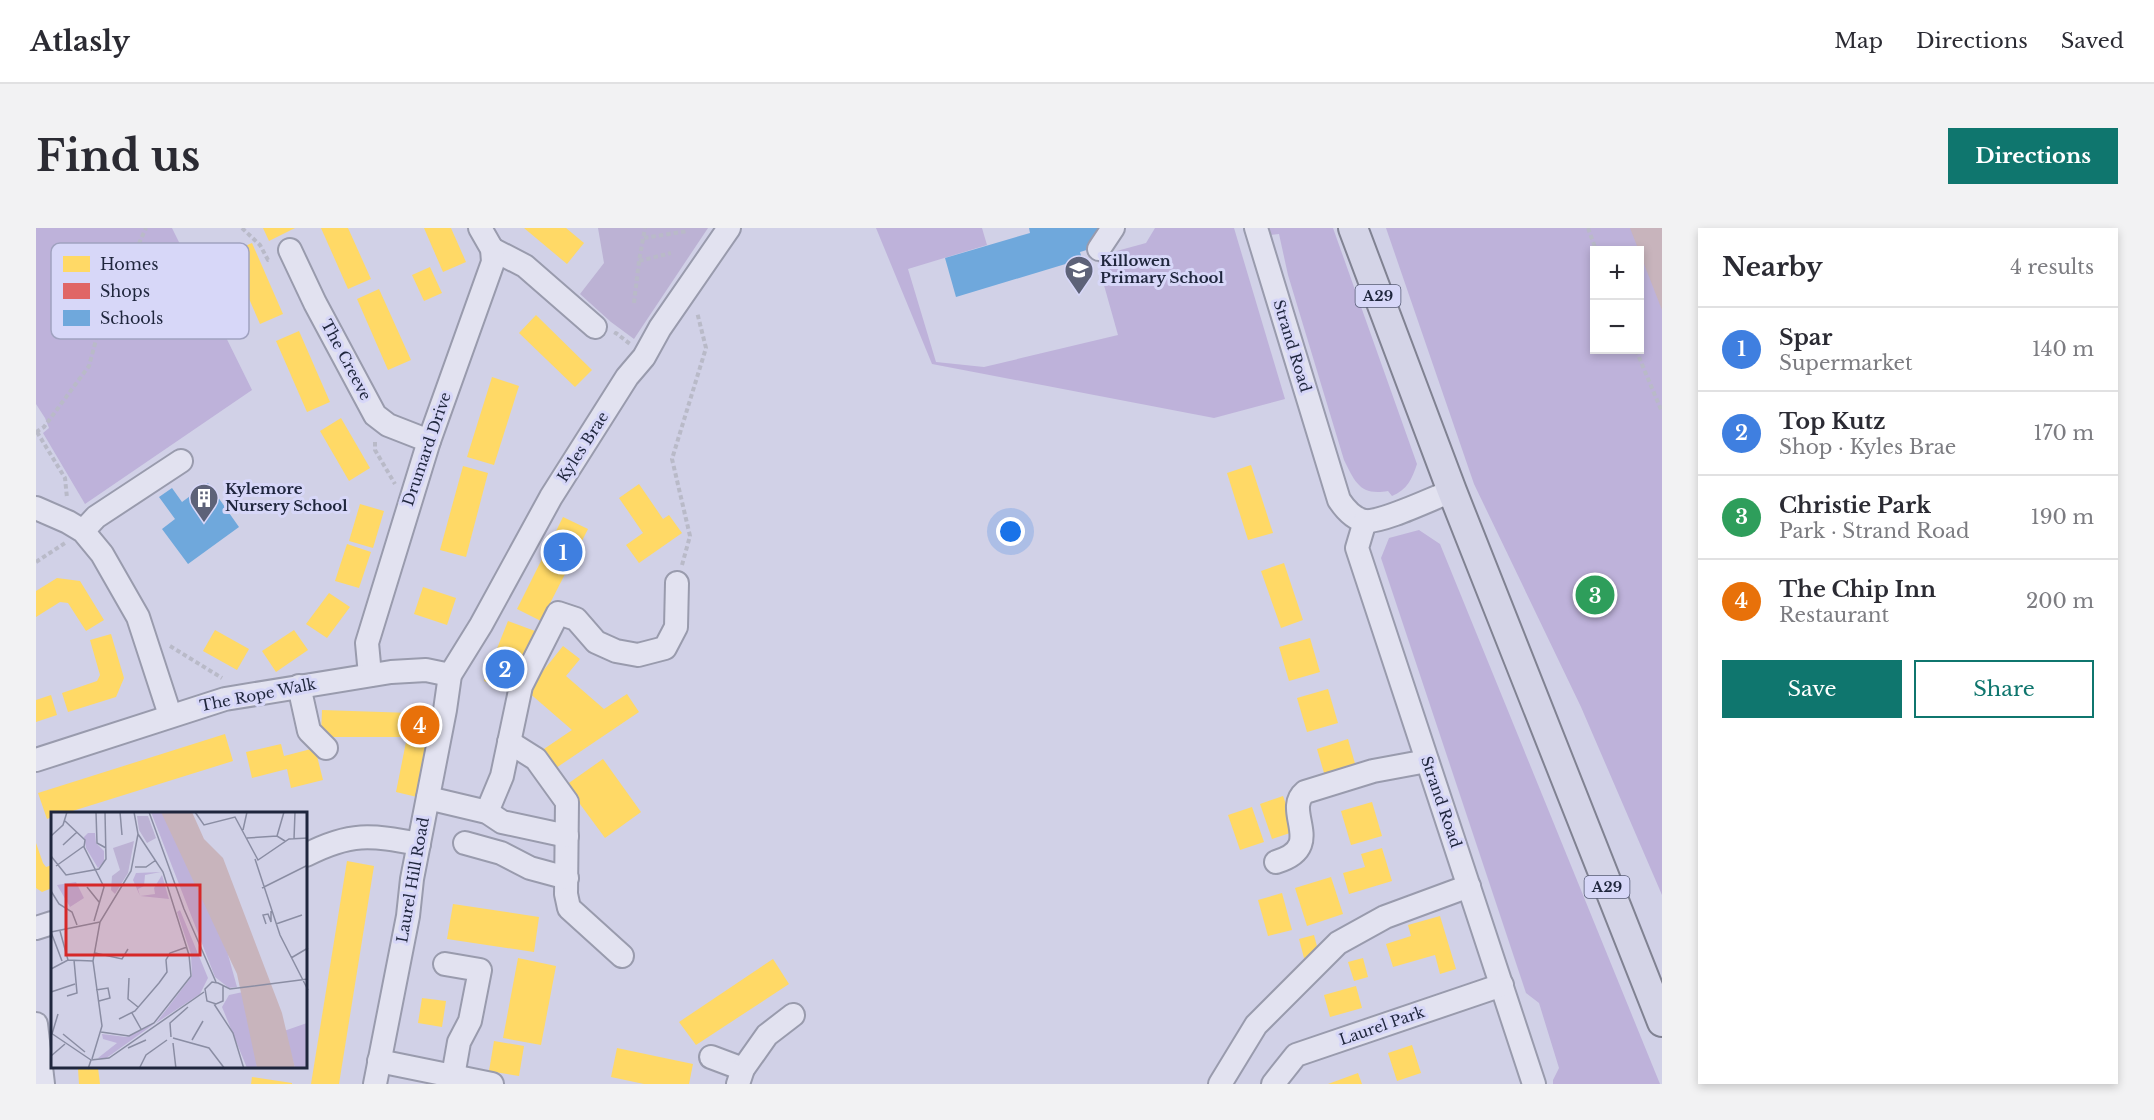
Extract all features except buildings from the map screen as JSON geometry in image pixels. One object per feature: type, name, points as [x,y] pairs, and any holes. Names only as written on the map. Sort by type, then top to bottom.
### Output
[{"type":"main road","name":"A29","points":[[1353,228],[1452,491],[1662,1022]]},
{"type":"street","points":[[480,228],[492,249],[525,266],[602,334]]},
{"type":"street","name":"Kyles Brae","points":[[450,675],[481,625],[551,497],[627,377],[644,357],[660,328],[729,228]]},
{"type":"street","points":[[1099,249],[1113,228]]},
{"type":"street","name":"Strand Road","points":[[1256,228],[1339,500],[1348,513],[1365,521],[1357,549],[1534,1084]]},
{"type":"street","name":"Drumard Drive","points":[[370,675],[367,643],[429,441],[493,262],[492,249]]},
{"type":"street","name":"The Creeve","points":[[290,250],[315,303],[375,415],[388,425],[429,441]]},
{"type":"street","points":[[76,527],[96,517],[181,461]]},
{"type":"street","points":[[1365,521],[1385,517],[1452,491]]},
{"type":"street","points":[[36,508],[76,527],[102,554],[138,617],[170,715]]},
{"type":"street","points":[[487,812],[502,776],[521,686],[558,613],[576,620],[596,642],[616,651],[638,655],[665,648],[676,627],[678,583]]},
{"type":"street","name":"The Rope Walk","points":[[36,760],[170,715],[244,695],[370,675],[426,670],[450,675]]},
{"type":"street","name":"Laurel Hill Road","points":[[375,1084],[408,916],[412,879],[446,710],[450,675]]},
{"type":"street","points":[[299,686],[309,731],[326,748]]},
{"type":"street","points":[[509,742],[536,759],[567,802],[566,894],[569,908],[622,956]]},
{"type":"street","points":[[1276,862],[1287,859],[1297,850],[1302,840],[1303,831],[1298,804],[1299,797],[1305,792],[1373,771],[1427,761]]},
{"type":"street","points":[[428,798],[487,812],[502,822],[567,836]]},
{"type":"street","points":[[308,854],[325,846],[358,837],[378,836],[419,843]]},
{"type":"street","points":[[465,843],[501,853],[530,868],[567,878]]},
{"type":"street","points":[[1220,1084],[1256,1025],[1338,943],[1385,917],[1469,886]]},
{"type":"street","points":[[36,928],[51,923]]},
{"type":"street","points":[[445,964],[480,970],[470,1021],[459,1042],[460,1079]]},
{"type":"street","name":"Laurel Park","points":[[1273,1084],[1296,1055],[1502,986]]},
{"type":"street","points":[[711,1057],[741,1076],[767,1035],[793,1015]]},
{"type":"street","points":[[36,1024],[44,1084]]},
{"type":"street","points":[[379,1061],[492,1084]]},
{"type":"path","points":[[139,243],[146,228]]},
{"type":"path","points":[[242,228],[260,245],[268,260],[290,250]]},
{"type":"path","points":[[634,303],[645,228]]},
{"type":"path","points":[[1588,228],[1595,246]]},
{"type":"path","points":[[644,238],[688,231]]},
{"type":"path","points":[[639,261],[671,253]]},
{"type":"path","points":[[678,583],[690,536],[672,459],[706,348],[696,309]]},
{"type":"path","points":[[602,334],[616,333],[644,357]]},
{"type":"path","points":[[36,562],[76,527],[65,478],[36,432],[44,427],[89,366],[96,339]]},
{"type":"path","points":[[1638,354],[1662,412]]},
{"type":"path","points":[[375,415],[375,450],[408,506]]},
{"type":"path","points":[[146,640],[165,643],[244,695]]},
{"type":"shaded area","points":[[36,228],[172,228],[179,243],[51,243],[51,339],[227,339],[252,390],[85,504],[43,433],[49,428],[36,404]]},
{"type":"shaded area","points":[[598,228],[708,228],[634,339],[580,294],[604,263]]},
{"type":"shaded area","name":"Killowen Primary School","points":[[876,228],[982,228],[987,245],[908,269],[936,362],[984,367],[1118,335],[1098,264],[1102,255],[1146,243],[1155,228],[1234,228],[1285,399],[1214,418],[932,364]]},
{"type":"shaded area","points":[[1267,228],[1333,228],[1417,464],[1402,491],[1392,496],[1388,491],[1371,491],[1360,486],[1344,460],[1288,275],[1279,234],[1269,235]]},
{"type":"shaded area","points":[[1386,228],[1662,228],[1662,895],[1581,707],[1474,484]]},
{"type":"shaded area","points":[[1630,228],[1662,228],[1662,310],[1644,264],[1644,246],[1637,246]]},
{"type":"shaded area","points":[[1419,530],[1440,544],[1660,1084],[1553,1084],[1559,1068],[1539,1003],[1526,993],[1381,558],[1389,538]]},
{"type":"place","name":"Killowen Primary School","points":[[1079,296]]},
{"type":"place","name":"Kylemore Nursery School","points":[[204,524]]},
{"type":"place","name":"Spar","points":[[563,552]]},
{"type":"place","name":"Christie Park","points":[[1595,595]]},
{"type":"place","name":"Top Kutz","points":[[505,669]]},
{"type":"place","name":"The Chip Inn","points":[[420,725]]}]
